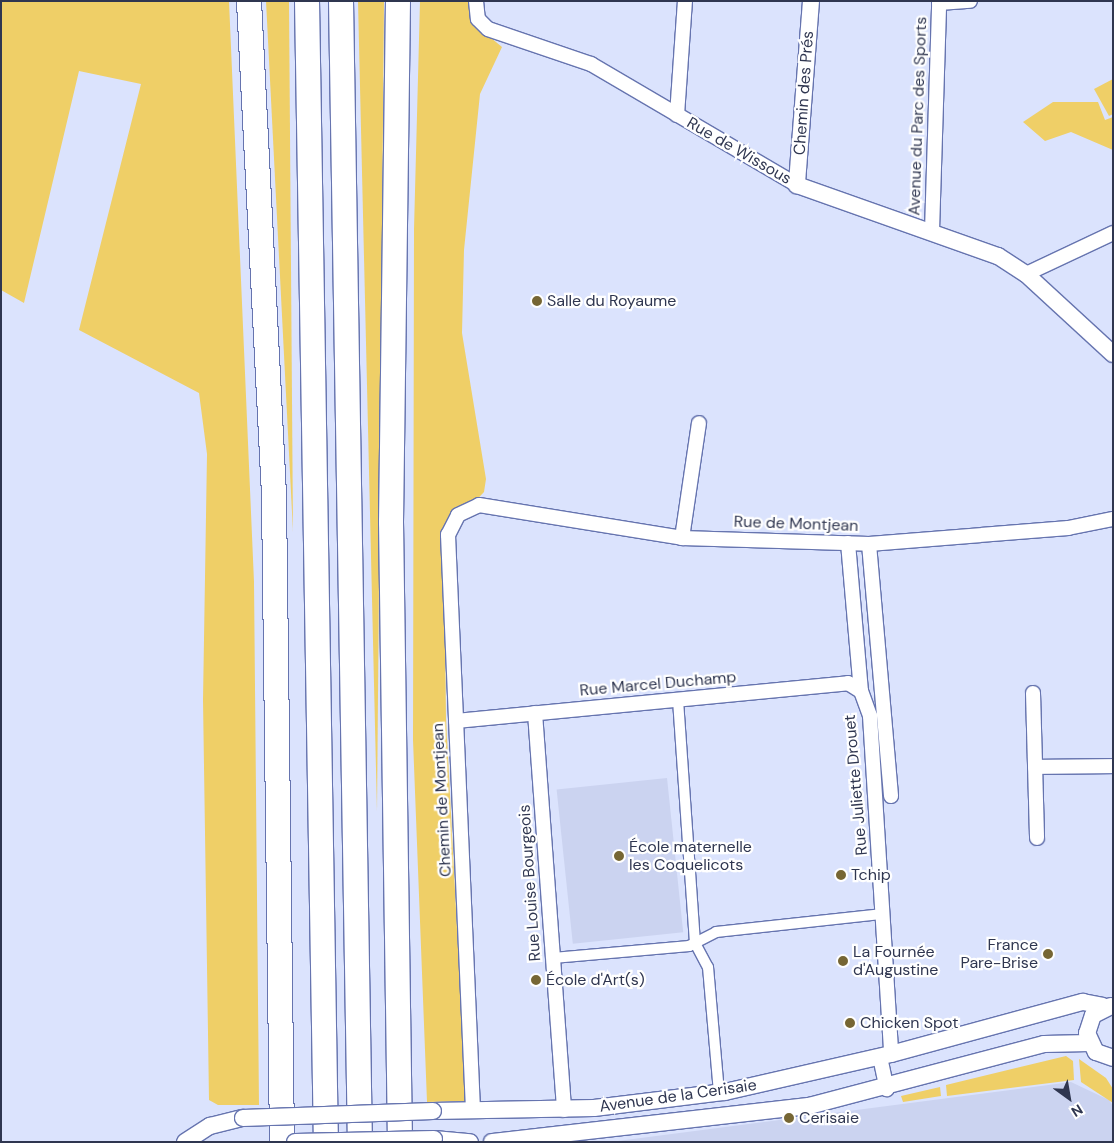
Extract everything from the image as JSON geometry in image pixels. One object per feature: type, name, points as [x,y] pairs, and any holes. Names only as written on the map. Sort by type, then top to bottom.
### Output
[{"type":"highway","points":[[249,1],[274,497],[282,1142]]},
{"type":"highway","points":[[307,1],[326,1142]]},
{"type":"highway","points":[[341,1],[360,1142]]},
{"type":"highway","points":[[398,1],[391,522],[400,1142]]},
{"type":"street","name":"Rue de Wissous","points":[[476,1],[478,20],[488,29],[591,64],[797,185],[932,231],[998,256],[1026,274],[1113,354]]},
{"type":"street","points":[[677,115],[685,1]]},
{"type":"street","name":"Chemin des Prés","points":[[797,185],[811,1]]},
{"type":"street","name":"Avenue du Parc des Sports","points":[[932,231],[939,2],[970,1]]},
{"type":"street","points":[[1026,274],[1113,233]]},
{"type":"street","points":[[682,538],[699,423]]},
{"type":"street","name":"Rue de Montjean","points":[[479,505],[682,538],[868,544],[1068,528],[1113,519]]},
{"type":"street","name":"Chemin de Montjean","points":[[473,1110],[448,535],[458,514],[479,505]]},
{"type":"street","name":"Rue Juliette Drouet","points":[[848,543],[861,691],[870,716],[890,1029],[886,1055],[887,1089]]},
{"type":"street","points":[[868,544],[891,796]]},
{"type":"street","name":"Rue Marcel Duchamp","points":[[456,721],[848,683],[861,691]]},
{"type":"street","points":[[1033,693],[1036,838]]},
{"type":"street","points":[[678,700],[695,943],[708,967],[718,1093]]},
{"type":"street","name":"Rue Louise Bourgeois","points":[[535,713],[564,1110]]},
{"type":"street","points":[[1036,767],[1113,766]]},
{"type":"street","points":[[553,958],[695,943],[716,932],[883,914]]},
{"type":"street","name":"Avenue de la Cerisaie","points":[[185,1142],[210,1126],[243,1118],[473,1110],[564,1110],[718,1093],[886,1055],[1082,1002],[1108,1006]]},
{"type":"street","points":[[1108,1006],[1089,1022],[1089,1043],[1110,1061]]},
{"type":"street","name":"Avenue de la Cerisaie","points":[[492,1142],[717,1119],[837,1101],[887,1089],[1044,1044],[1089,1043]]},
{"type":"street","points":[[295,1142],[434,1139],[470,1142]]},
{"type":"shaded area","points":[[1,1],[229,1],[254,582],[259,1105],[218,1105],[209,1100],[203,700],[207,454],[199,393],[79,330],[141,84],[79,71],[24,303],[1,290]]},
{"type":"shaded area","points":[[266,1],[289,1],[293,532]]},
{"type":"shaded area","points":[[358,1],[384,1],[377,812]]},
{"type":"shaded area","points":[[420,1],[469,1],[473,23],[502,47],[480,94],[464,250],[462,333],[486,479],[484,492],[447,531],[444,548],[446,718],[466,1101],[427,1102],[413,740],[414,229]]},
{"type":"shaded area","points":[[1113,79],[1113,114],[1109,116],[1094,89]]},
{"type":"shaded area","points":[[1053,102],[1098,102],[1105,120],[1113,117],[1113,150],[1071,132],[1045,141],[1023,122]]},
{"type":"shaded area","name":"École maternelle les Coquelicots","points":[[667,778],[683,932],[573,944],[557,790]]},
{"type":"shaded area","points":[[1066,1056],[1073,1061],[1074,1080],[947,1096],[946,1085]]},
{"type":"shaded area","points":[[1079,1059],[1106,1078],[1113,1089],[1113,1103],[1081,1082]]},
{"type":"shaded area","points":[[1071,1082],[1109,1100],[1113,1106],[1113,1142],[610,1142]]},
{"type":"shaded area","points":[[940,1087],[941,1096],[903,1102],[901,1096]]},
{"type":"place","name":"Salle du Royaume","points":[[537,301]]},
{"type":"place","name":"École maternelle les Coquelicots","points":[[619,856]]},
{"type":"place","name":"Tchip","points":[[841,875]]},
{"type":"place","name":"France Pare-Brise","points":[[1048,954]]},
{"type":"place","name":"La Fournée d'Augustine","points":[[843,961]]},
{"type":"place","name":"École d'Art(s)","points":[[536,980]]},
{"type":"place","name":"Chicken Spot","points":[[850,1023]]},
{"type":"place","name":"Cerisaie","points":[[789,1118]]}]
